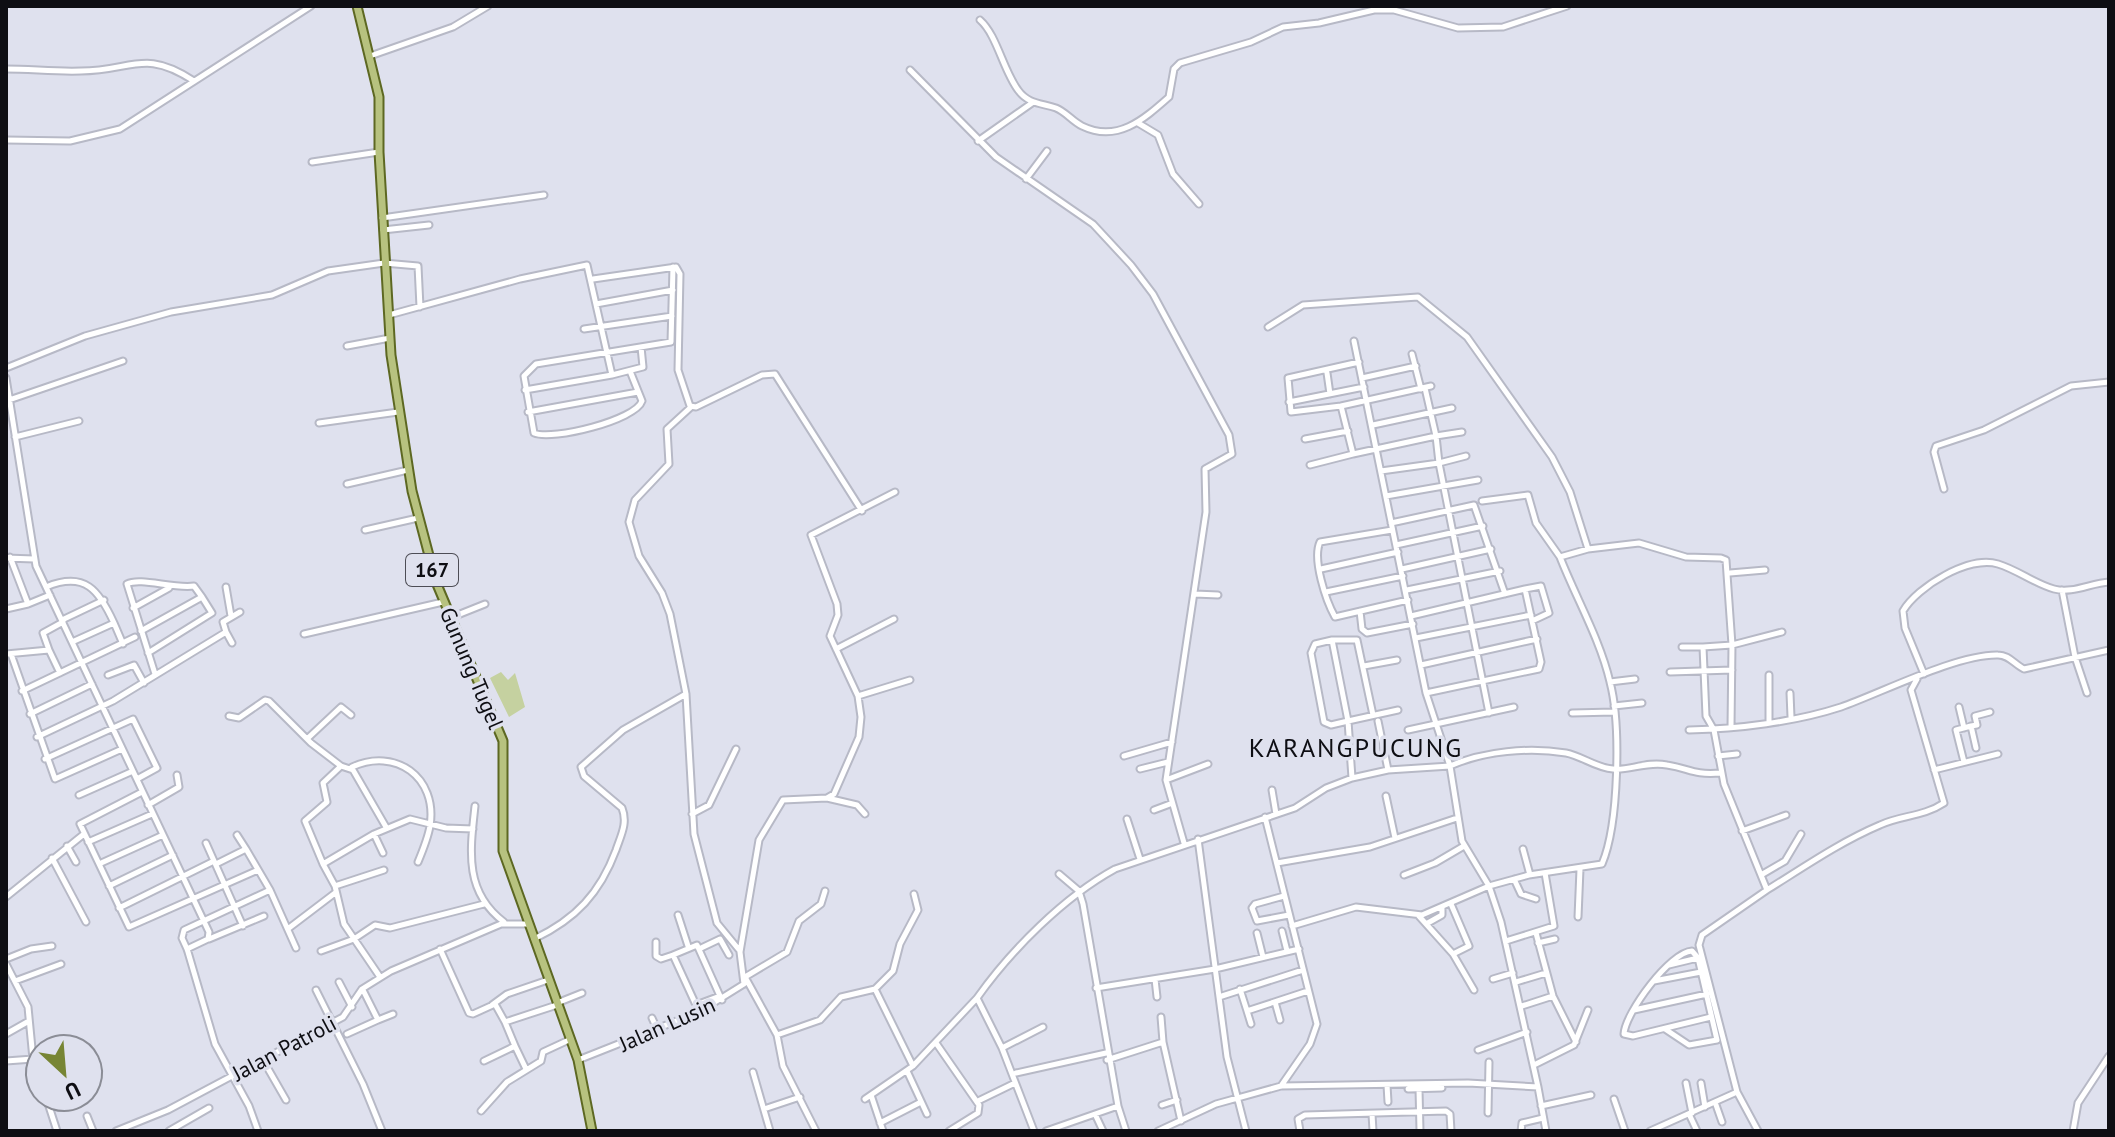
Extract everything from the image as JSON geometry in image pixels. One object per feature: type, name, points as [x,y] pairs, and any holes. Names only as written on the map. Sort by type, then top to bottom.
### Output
[{"type":"main road","name":"Gunung Tugel","points":[[357,6],[379,97],[384,263],[390,338],[398,412],[418,518],[443,602],[503,741],[506,790],[502,846],[578,1060],[592,1131]]},
{"type":"street","points":[[6,140],[70,141],[110,132],[131,123],[311,6]]},
{"type":"street","points":[[370,56],[453,27],[488,6]]},
{"type":"street","points":[[980,20],[989,30],[1006,72],[1020,94],[1033,103],[1054,107],[1083,127],[1109,132],[1137,123],[1169,97],[1174,69],[1180,63],[1251,42],[1283,27],[1386,9],[1450,27],[1503,27],[1567,6]]},
{"type":"street","points":[[6,69],[85,71],[134,61],[175,68],[194,81]]},
{"type":"street","points":[[910,70],[978,141],[1025,179],[1093,224],[1131,265],[1153,294],[1229,435],[1232,454],[1205,469],[1203,475],[1206,512],[1166,780],[1170,804],[1184,843]]},
{"type":"street","points":[[978,141],[1033,103]]},
{"type":"street","points":[[1137,123],[1158,135],[1173,174],[1199,204]]},
{"type":"street","points":[[1025,179],[1047,151]]},
{"type":"street","points":[[312,162],[379,152]]},
{"type":"street","points":[[382,218],[544,195]]},
{"type":"street","points":[[383,230],[429,225]]},
{"type":"street","points":[[6,368],[85,336],[171,312],[272,295],[328,271],[384,263],[419,267],[420,307]]},
{"type":"street","points":[[388,315],[582,264],[590,267],[612,375]]},
{"type":"street","points":[[593,279],[673,267]]},
{"type":"street","points":[[630,371],[642,405],[636,411],[602,424],[548,436],[534,433],[525,390],[526,372],[544,360],[671,342],[673,267]]},
{"type":"street","points":[[673,267],[680,274],[678,370],[691,407]]},
{"type":"street","points":[[596,304],[673,290]]},
{"type":"street","points":[[1268,327],[1303,305],[1418,297],[1467,337],[1535,431],[1570,492],[1588,549]]},
{"type":"street","points":[[584,329],[672,316]]},
{"type":"street","points":[[347,346],[390,338]]},
{"type":"street","points":[[1354,341],[1426,693],[1450,766],[1464,846],[1489,886],[1506,941],[1546,1131]]},
{"type":"street","points":[[525,390],[643,367],[641,347]]},
{"type":"street","points":[[1412,354],[1426,388],[1480,680],[1489,713]]},
{"type":"street","points":[[9,400],[123,361]]},
{"type":"street","points":[[1359,362],[1289,377],[1286,381],[1291,412],[1296,414],[1426,388]]},
{"type":"street","points":[[1362,378],[1416,366]]},
{"type":"street","points":[[1327,373],[1330,394]]},
{"type":"street","points":[[740,952],[715,918],[694,834],[686,694],[666,599],[639,556],[629,512],[635,500],[669,464],[667,429],[691,407],[762,375],[775,374],[862,511]]},
{"type":"street","points":[[6,378],[34,559],[195,900],[210,935],[208,939]]},
{"type":"street","points":[[1944,489],[1934,452],[1936,446],[1984,430],[2071,386],[2109,382]]},
{"type":"street","points":[[1289,402],[1364,387]]},
{"type":"street","points":[[528,412],[638,392]]},
{"type":"street","points":[[1341,406],[1353,454]]},
{"type":"street","points":[[1373,425],[1452,408]]},
{"type":"street","points":[[319,423],[398,412]]},
{"type":"street","points":[[15,437],[79,421]]},
{"type":"street","points":[[1305,439],[1348,431]]},
{"type":"street","points":[[1310,465],[1462,432]]},
{"type":"street","points":[[1381,471],[1466,456]]},
{"type":"street","points":[[347,484],[408,470]]},
{"type":"street","points":[[1386,496],[1478,480]]},
{"type":"street","points":[[827,798],[836,790],[859,737],[858,696],[830,632],[838,610],[811,535],[895,492]]},
{"type":"street","points":[[1292,926],[1356,907],[1418,915],[1489,886],[1530,875],[1599,866],[1604,861],[1612,823],[1615,770],[1614,709],[1610,682],[1560,557],[1536,523],[1528,495],[1482,501]]},
{"type":"street","points":[[1408,600],[1335,617],[1320,569],[1317,548],[1320,542],[1474,505],[1500,571],[1505,594]]},
{"type":"street","points":[[365,530],[418,518]]},
{"type":"street","points":[[1320,569],[1483,526]]},
{"type":"street","points":[[1560,557],[1588,549],[1647,544],[1686,557],[1724,558],[1730,573],[1731,727]]},
{"type":"street","points":[[1326,592],[1456,555],[1491,549]]},
{"type":"street","points":[[28,604],[8,557],[34,559]]},
{"type":"street","points":[[1924,674],[1902,617],[1916,594],[1956,571],[1989,563],[2062,590],[2109,582]]},
{"type":"street","points":[[1730,573],[1765,570]]},
{"type":"street","points":[[1406,591],[1500,571]]},
{"type":"street","points":[[46,587],[75,582],[95,589],[104,600],[123,644]]},
{"type":"street","points":[[148,653],[211,617],[194,586],[169,588],[131,582],[125,588],[155,674]]},
{"type":"street","points":[[1411,616],[1541,586],[1549,613],[1416,638]]},
{"type":"street","points":[[226,587],[231,616]]},
{"type":"street","points":[[133,608],[169,588]]},
{"type":"street","points":[[1426,693],[1539,669],[1537,639],[1525,589]]},
{"type":"street","points":[[2062,590],[2075,657],[2087,693]]},
{"type":"street","points":[[1195,594],[1218,595]]},
{"type":"street","points":[[6,609],[50,595]]},
{"type":"street","points":[[141,631],[202,597]]},
{"type":"street","points":[[60,673],[43,633],[104,600]]},
{"type":"street","points":[[304,634],[443,602]]},
{"type":"street","points":[[450,618],[485,604]]},
{"type":"street","points":[[1360,611],[1362,629],[1367,633],[1413,624]]},
{"type":"street","points":[[232,643],[223,622],[240,612]]},
{"type":"street","points":[[836,649],[894,619]]},
{"type":"street","points":[[72,642],[114,623]]},
{"type":"street","points":[[37,737],[103,706],[226,632]]},
{"type":"street","points":[[1682,647],[1732,645],[1782,632]]},
{"type":"street","points":[[22,691],[135,637]]},
{"type":"street","points":[[1373,715],[1355,638],[1311,646],[1324,722],[1331,725],[1398,710]]},
{"type":"street","points":[[1421,665],[1537,639]]},
{"type":"street","points":[[1332,640],[1348,721],[1352,778]]},
{"type":"street","points":[[1703,647],[1706,716],[1714,730],[1721,773],[1767,890]]},
{"type":"street","points":[[49,650],[9,654],[45,759],[56,779],[122,749]]},
{"type":"street","points":[[1689,730],[1714,730],[1829,710],[1924,674],[1995,655],[2009,657],[2024,669],[2109,650]]},
{"type":"street","points":[[1364,666],[1397,660]]},
{"type":"street","points":[[108,675],[134,665],[144,683]]},
{"type":"street","points":[[1670,672],[1732,670]]},
{"type":"street","points":[[1720,1039],[1700,938],[1767,890],[1837,847],[1888,822],[1913,818],[1944,803],[1911,686],[1924,674]]},
{"type":"street","points":[[1769,675],[1769,722]]},
{"type":"street","points":[[1610,682],[1635,679]]},
{"type":"street","points":[[858,696],[910,680]]},
{"type":"street","points":[[30,714],[92,684]]},
{"type":"street","points":[[1790,693],[1791,717]]},
{"type":"street","points":[[534,939],[562,925],[592,897],[603,881],[624,826],[622,808],[584,776],[581,767],[623,730],[686,694]]},
{"type":"street","points":[[229,716],[239,718],[267,699],[341,766],[351,768],[367,760],[383,759],[407,765],[415,772],[429,799],[431,823],[418,862]]},
{"type":"street","points":[[1572,713],[1642,703]]},
{"type":"street","points":[[308,739],[341,707],[351,715]]},
{"type":"street","points":[[1408,730],[1514,707]]},
{"type":"street","points":[[1959,707],[1976,748]]},
{"type":"street","points":[[1964,762],[1956,730],[1977,725],[1975,716],[1990,712]]},
{"type":"street","points":[[45,759],[132,719],[136,721],[157,768],[137,779]]},
{"type":"street","points":[[1378,721],[1388,770]]},
{"type":"street","points":[[1124,756],[1172,742]]},
{"type":"street","points":[[692,814],[709,805],[736,749]]},
{"type":"street","points":[[883,1131],[868,1097],[913,1066],[1051,916],[1079,891],[1115,869],[1306,803],[1326,788],[1352,778],[1388,770],[1450,766],[1504,753],[1557,753],[1615,770],[1640,763],[1665,764],[1697,775],[1721,773]]},
{"type":"street","points":[[1718,756],[1737,754]]},
{"type":"street","points":[[1934,770],[1998,754]]},
{"type":"street","points":[[1140,769],[1168,762]]},
{"type":"street","points":[[1166,780],[1208,764]]},
{"type":"street","points":[[341,766],[323,783],[327,802],[305,821],[335,890],[344,924],[380,977]]},
{"type":"street","points":[[351,768],[386,827]]},
{"type":"street","points":[[79,795],[133,771]]},
{"type":"street","points":[[148,805],[179,787],[177,775]]},
{"type":"street","points":[[1272,790],[1276,814]]},
{"type":"street","points":[[142,791],[81,821],[84,834],[119,908],[132,928],[258,870]]},
{"type":"street","points":[[1386,796],[1395,838]]},
{"type":"street","points":[[816,1131],[781,1060],[777,1035],[745,977],[740,952],[759,840],[780,802],[790,797],[827,798],[857,805],[865,814]]},
{"type":"street","points":[[1154,810],[1170,804]]},
{"type":"street","points":[[475,806],[472,877],[484,904],[504,922]]},
{"type":"street","points":[[88,842],[152,814]]},
{"type":"street","points":[[1742,831],[1786,815]]},
{"type":"street","points":[[1265,817],[1317,1030],[1281,1086]]},
{"type":"street","points":[[1277,863],[1355,850],[1458,818]]},
{"type":"street","points":[[323,864],[386,827],[410,819],[473,829]]},
{"type":"street","points":[[1127,819],[1140,859]]},
{"type":"street","points":[[6,897],[84,834]]},
{"type":"street","points":[[374,834],[383,853]]},
{"type":"street","points":[[1761,875],[1785,861],[1801,834]]},
{"type":"street","points":[[99,864],[163,835]]},
{"type":"street","points":[[237,835],[270,890],[296,948]]},
{"type":"street","points":[[1198,839],[1227,1057],[1246,1131]]},
{"type":"street","points":[[206,843],[243,926]]},
{"type":"street","points":[[67,846],[76,862]]},
{"type":"street","points":[[1404,875],[1422,869],[1464,846]]},
{"type":"street","points":[[119,908],[246,849]]},
{"type":"street","points":[[1523,849],[1530,875]]},
{"type":"street","points":[[109,886],[173,855]]},
{"type":"street","points":[[52,858],[86,922]]},
{"type":"street","points":[[1578,917],[1580,869]]},
{"type":"street","points":[[289,928],[335,890],[384,870]]},
{"type":"street","points":[[1506,941],[1554,925],[1545,873]]},
{"type":"street","points":[[1059,874],[1079,891],[1107,1056],[1126,1131]]},
{"type":"street","points":[[1514,879],[1521,894],[1536,899]]},
{"type":"street","points":[[258,1131],[215,1044],[182,933],[270,890]]},
{"type":"street","name":"Jalan Lusin","points":[[578,1060],[657,1029],[741,987],[745,977],[787,952],[799,921],[821,904],[825,891]]},
{"type":"street","points":[[777,1035],[820,1020],[841,997],[875,989],[893,971],[900,944],[918,910],[914,894]]},
{"type":"street","points":[[1284,896],[1255,904],[1253,914],[1256,921],[1289,915]]},
{"type":"street","points":[[321,951],[354,939],[375,925],[390,928],[484,904]]},
{"type":"street","points":[[1451,904],[1469,946],[1453,954]]},
{"type":"street","points":[[1426,924],[1442,915],[1442,907]]},
{"type":"street","points":[[678,915],[688,946]]},
{"type":"street","points":[[1418,915],[1453,954],[1474,990]]},
{"type":"street","points":[[187,949],[264,916]]},
{"type":"street","name":"Jalan Patroli","points":[[116,1131],[168,1110],[331,1023],[352,1007],[362,989],[380,977],[504,922],[528,924]]},
{"type":"street","points":[[1282,931],[1287,951]]},
{"type":"street","points":[[1257,933],[1263,957]]},
{"type":"street","points":[[1536,933],[1553,996],[1576,1042]]},
{"type":"street","points":[[699,949],[720,939],[729,955]]},
{"type":"street","points":[[1538,943],[1555,939]]},
{"type":"street","points":[[656,942],[659,958],[673,955],[693,943],[699,949],[721,998],[696,1005],[673,955]]},
{"type":"street","points":[[30,1033],[25,997],[6,964],[31,949],[52,946]]},
{"type":"street","points":[[440,949],[469,1013],[492,1005],[507,994],[548,980]]},
{"type":"street","points":[[1095,988],[1215,969],[1299,949]]},
{"type":"street","points":[[1239,954],[1241,962]]},
{"type":"street","points":[[1711,1017],[1626,1036],[1626,1021],[1654,981],[1669,965],[1698,958],[1711,1017],[1737,1092],[1758,1131]]},
{"type":"street","points":[[15,981],[61,964]]},
{"type":"street","points":[[1219,997],[1303,970]]},
{"type":"street","points":[[1654,981],[1701,972]]},
{"type":"street","points":[[1493,979],[1513,973]]},
{"type":"street","points":[[1516,982],[1546,973]]},
{"type":"street","points":[[1155,979],[1157,997]]},
{"type":"street","points":[[339,982],[352,1007]]},
{"type":"street","points":[[362,989],[378,1020]]},
{"type":"street","points":[[875,989],[913,1066]]},
{"type":"street","points":[[1240,989],[1251,1024]]},
{"type":"street","points":[[316,990],[363,1084],[382,1131]]},
{"type":"street","points":[[1247,1011],[1308,991]]},
{"type":"street","points":[[505,1022],[582,993]]},
{"type":"street","points":[[1634,1010],[1707,994]]},
{"type":"street","points":[[1522,1006],[1553,996]]},
{"type":"street","points":[[977,998],[1002,1048],[1034,1131]]},
{"type":"street","points":[[1275,1002],[1280,1020]]},
{"type":"street","points":[[492,1005],[499,1007],[526,1069]]},
{"type":"street","points":[[1533,1065],[1568,1050],[1576,1042],[1588,1010]]},
{"type":"street","points":[[347,1034],[393,1014]]},
{"type":"street","points":[[1161,1017],[1163,1042],[1181,1121]]},
{"type":"street","points":[[652,1018],[657,1029]]},
{"type":"street","points":[[6,1034],[29,1021]]},
{"type":"street","points":[[1002,1048],[1043,1027]]},
{"type":"street","points":[[1664,1028],[1689,1045],[1720,1039]]},
{"type":"street","points":[[1478,1050],[1527,1032]]},
{"type":"street","points":[[481,1111],[507,1082],[541,1061],[543,1052],[571,1039]]},
{"type":"street","points":[[1016,1073],[1163,1042]]},
{"type":"street","points":[[936,1043],[978,1101],[978,1113],[949,1131]]},
{"type":"street","points":[[484,1061],[515,1046]]},
{"type":"street","points":[[2073,1131],[2078,1103],[2109,1056]]},
{"type":"street","points":[[263,1060],[286,1100]]},
{"type":"street","points":[[1488,1113],[1486,1097],[1491,1084],[1489,1062]]},
{"type":"street","points":[[907,1071],[927,1114]]},
{"type":"street","points":[[753,1072],[770,1131]]},
{"type":"street","points":[[978,1101],[1015,1083]]},
{"type":"street","points":[[1686,1083],[1690,1113],[1697,1131]]},
{"type":"street","points":[[1701,1083],[1705,1107]]},
{"type":"street","points":[[1158,1131],[1238,1096],[1281,1086],[1491,1084],[1538,1087]]},
{"type":"street","points":[[1387,1085],[1388,1102]]},
{"type":"street","points":[[1408,1089],[1442,1088]]},
{"type":"street","points":[[1419,1089],[1420,1131]]},
{"type":"street","points":[[1650,1131],[1663,1128],[1737,1092]]},
{"type":"street","points":[[1541,1106],[1591,1095]]},
{"type":"street","points":[[764,1109],[800,1097]]},
{"type":"street","points":[[1614,1099],[1625,1131]]},
{"type":"street","points":[[1162,1105],[1177,1100]]},
{"type":"street","points":[[880,1123],[921,1102]]},
{"type":"street","points":[[1715,1102],[1722,1122]]},
{"type":"street","points":[[1046,1131],[1118,1106]]},
{"type":"street","points":[[169,1131],[209,1108]]},
{"type":"street","points":[[1300,1131],[1298,1119],[1305,1115],[1420,1111],[1448,1112],[1451,1131]]},
{"type":"street","points":[[1095,1114],[1103,1131]]},
{"type":"street","points":[[1372,1114],[1373,1131]]},
{"type":"street","points":[[87,1116],[93,1131]]},
{"type":"street","points":[[1521,1131],[1522,1123],[1543,1118]]},
{"type":"green space","points":[[501,672],[508,680],[515,673],[525,707],[509,717],[490,678]]},
{"type":"district","name":"KARANGPUCUNG","points":[[1356,747]]}]
